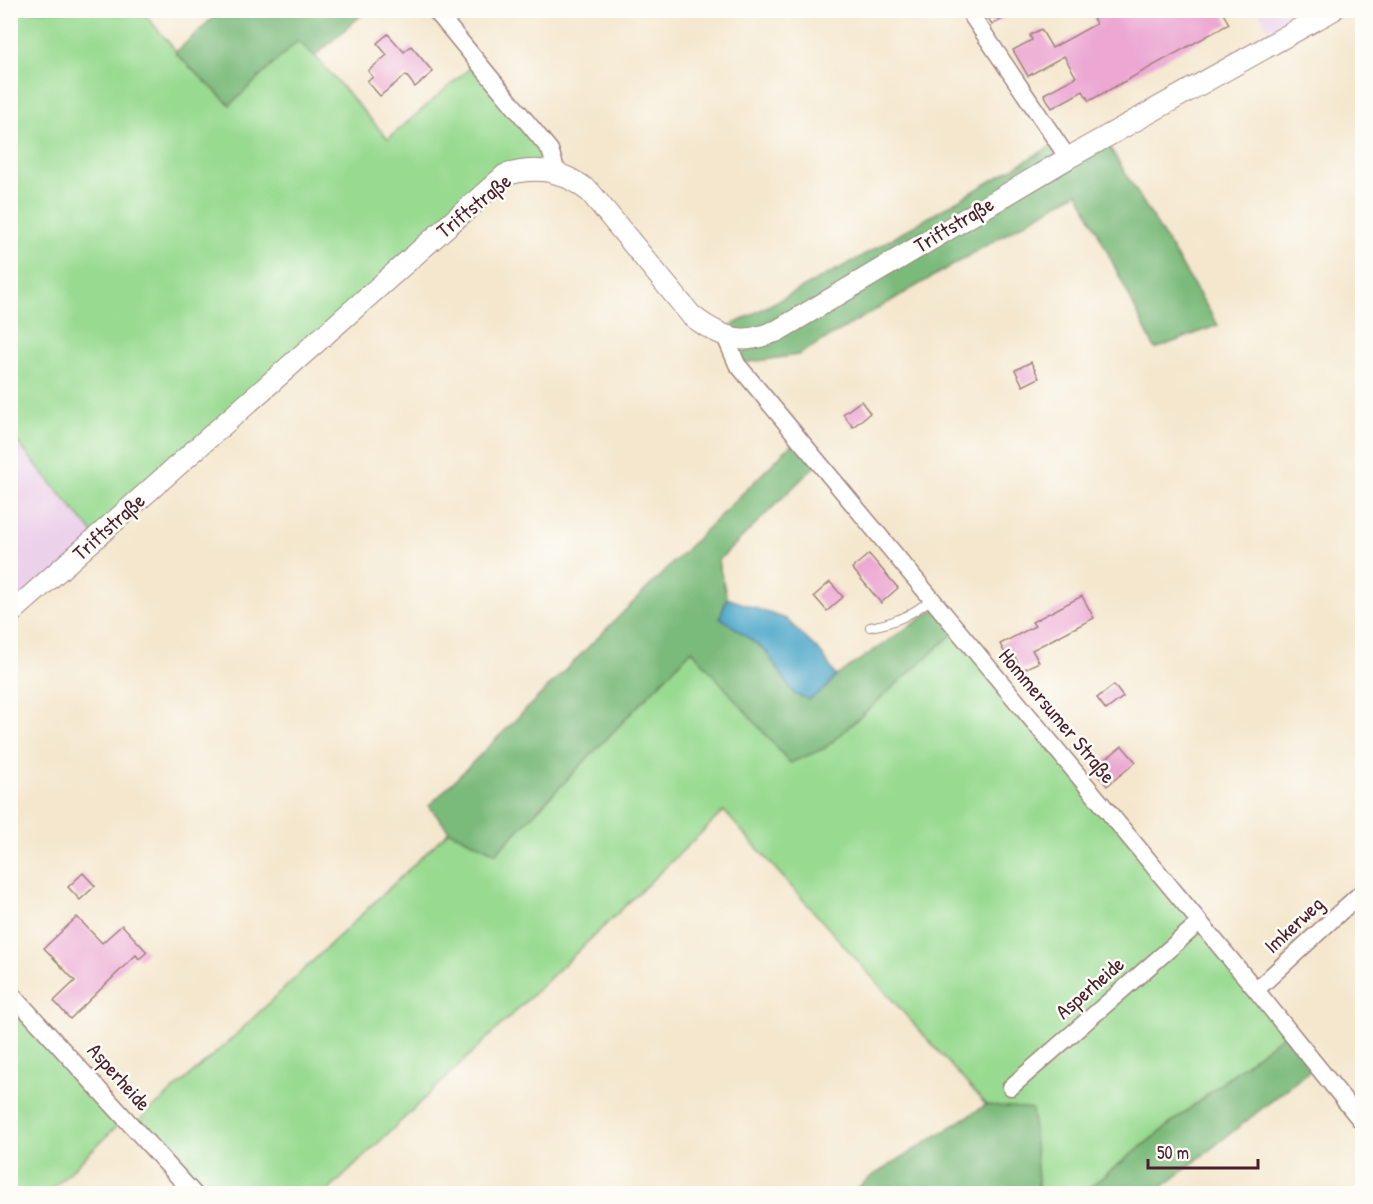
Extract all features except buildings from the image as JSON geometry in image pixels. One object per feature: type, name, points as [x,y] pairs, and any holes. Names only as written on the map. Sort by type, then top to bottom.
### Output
[{"type":"street","points":[[435,10],[550,150],[557,172]]},
{"type":"street","points":[[968,10],[1068,158]]},
{"type":"street","name":"Triftstraße","points":[[10,614],[505,175],[520,171],[557,172],[574,179],[590,192],[691,315],[704,325],[724,334],[740,339],[752,339],[777,331],[1068,158],[1333,10]]},
{"type":"street","name":"Hommersumer Straße","points":[[724,334],[737,364],[1256,990],[1362,1122]]},
{"type":"street","name":"Imkerweg","points":[[1256,990],[1362,892]]},
{"type":"street","name":"Asperheide","points":[[1011,1087],[1199,923]]},
{"type":"street","name":"Asperheide","points":[[10,992],[194,1194]]},
{"type":"lane","points":[[870,627],[888,624],[903,618],[931,599]]},
{"type":"shaded area","points":[[1258,11],[1335,11],[1276,42]]},
{"type":"shaded area","points":[[19,444],[97,538],[11,614],[10,452]]},
{"type":"green space","points":[[11,11],[142,11],[176,51],[298,41],[315,56],[388,139],[478,61],[557,172],[520,171],[97,538],[19,444],[11,452]]},
{"type":"green space","points":[[220,11],[366,11],[315,56],[298,41],[230,105],[175,53]]},
{"type":"green space","points":[[1104,138],[1218,325],[1155,349],[1078,192],[798,355],[737,364],[724,334],[734,324],[857,259],[1058,142],[1068,158]]},
{"type":"green space","points":[[798,438],[818,463],[718,561],[727,598],[720,617],[766,651],[794,694],[826,688],[836,676],[938,607],[957,630],[825,748],[790,763],[692,650],[496,853],[449,831],[429,806]]},
{"type":"green space","points":[[957,630],[1289,1030],[1082,1193],[1039,1193],[1032,1110],[986,1105],[724,811],[326,1193],[201,1193],[137,1122],[227,1043],[449,831],[496,853],[692,650],[825,748]]},
{"type":"green space","points":[[10,996],[119,1124],[48,1193],[11,1193]]},
{"type":"green space","points":[[1289,1030],[1317,1065],[1155,1193],[1082,1194]]},
{"type":"green space","points":[[986,1105],[1032,1109],[1039,1193],[851,1193],[872,1176]]},
{"type":"water","points":[[727,598],[786,619],[822,654],[836,676],[826,688],[809,700],[794,694],[766,651],[720,617]]}]
